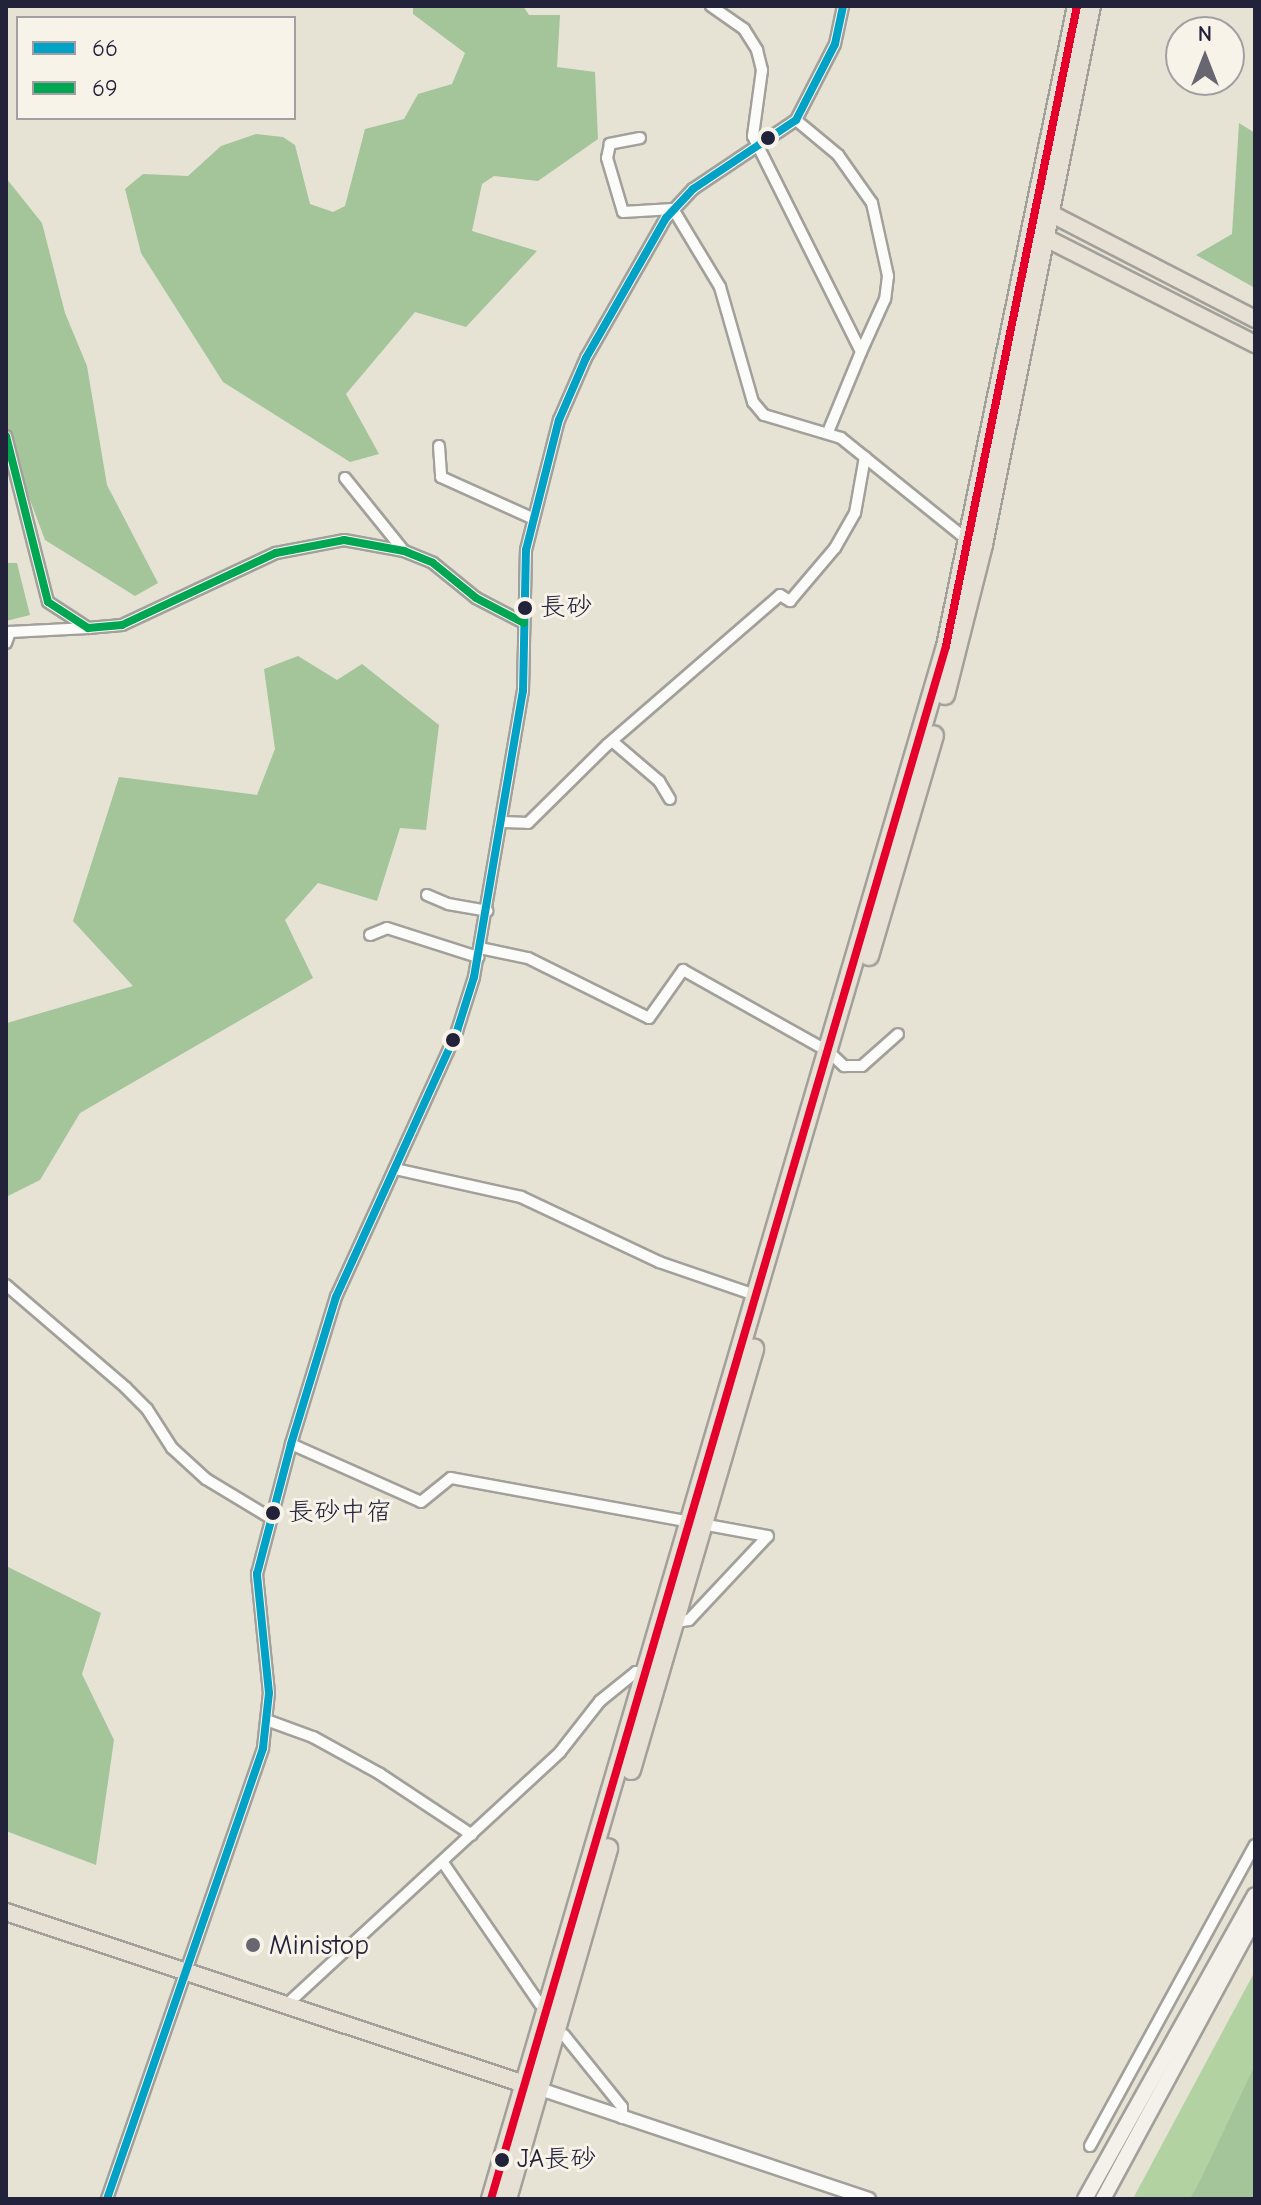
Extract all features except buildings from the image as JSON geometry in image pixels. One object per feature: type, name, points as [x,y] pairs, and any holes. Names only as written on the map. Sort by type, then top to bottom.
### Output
[{"type":"highway","points":[[1045,210],[1077,6]]},
{"type":"highway","points":[[507,2199],[532,2087],[646,1672],[697,1526],[977,544],[1045,210],[1091,6]]},
{"type":"highway","points":[[491,2199],[532,2087],[676,1622],[697,1526],[758,1296],[833,1057]]},
{"type":"main road","points":[[1045,210],[1255,319]]},
{"type":"main road","points":[[1040,234],[1255,344]]},
{"type":"main road","points":[[1085,2199],[1255,1895]]},
{"type":"main road","points":[[6,1912],[532,2087]]},
{"type":"main road","points":[[1103,2199],[1255,1918]]},
{"type":"street","points":[[711,6],[744,29],[757,50],[761,84],[753,131],[861,352]]},
{"type":"street","points":[[107,2199],[257,1769],[269,1721],[257,1574],[269,1517],[336,1297],[457,1031],[479,952],[523,691],[524,623],[532,518],[569,394],[673,209],[796,120],[835,44],[843,6]]},
{"type":"street","points":[[796,120],[838,155],[872,203],[888,276],[885,299],[828,432]]},
{"type":"street","points":[[640,138],[610,144],[607,158],[623,212],[673,209]]},
{"type":"street","points":[[673,209],[720,287],[753,402],[764,415],[828,432],[977,544]]},
{"type":"street","points":[[6,436],[48,602],[88,628]]},
{"type":"street","points":[[439,446],[441,477],[532,518]]},
{"type":"street","points":[[503,822],[528,823],[612,741],[780,595],[790,601],[835,548],[855,513],[865,457]]},
{"type":"street","points":[[345,478],[404,551],[524,623]]},
{"type":"street","points":[[6,643],[10,632],[122,625],[263,558],[312,542],[344,540],[404,551]]},
{"type":"street","points":[[612,741],[659,781],[670,799]]},
{"type":"street","points":[[427,895],[448,904],[487,911]]},
{"type":"street","points":[[370,935],[387,928],[479,952],[528,958],[649,1018],[683,970],[833,1057],[862,1066],[898,1034]]},
{"type":"street","points":[[395,1169],[521,1197],[659,1262],[758,1296]]},
{"type":"street","points":[[6,1285],[126,1388],[147,1409],[172,1448],[206,1479],[269,1517]]},
{"type":"street","points":[[291,1444],[421,1502],[451,1478],[697,1526],[768,1536],[689,1620],[676,1622]]},
{"type":"street","points":[[285,2006],[444,1864],[560,1752],[600,1701],[636,1672],[646,1672]]},
{"type":"street","points":[[269,1721],[313,1737],[380,1774],[472,1835]]},
{"type":"street","points":[[1090,2146],[1255,1845]]},
{"type":"street","points":[[444,1864],[540,2004]]},
{"type":"street","points":[[564,2035],[622,2107],[622,2118]]},
{"type":"street","points":[[532,2087],[869,2199]]},
{"type":"green space","points":[[413,6],[523,6],[529,15],[560,15],[557,67],[595,72],[598,139],[538,181],[494,176],[482,184],[472,231],[537,251],[466,327],[415,312],[346,394],[379,454],[350,462],[223,382],[141,253],[125,189],[143,174],[188,176],[221,146],[256,134],[283,137],[295,145],[310,204],[333,212],[345,206],[365,129],[404,119],[418,94],[452,84],[465,53],[413,14]]},
{"type":"green space","points":[[1239,123],[1255,133],[1255,288],[1196,255],[1232,234]]},
{"type":"green space","points":[[6,178],[42,223],[65,313],[87,366],[107,485],[158,583],[135,596],[45,540],[26,489],[6,472]]},
{"type":"green space","points":[[6,563],[17,563],[30,615],[6,621]]},
{"type":"green space","points":[[298,656],[337,680],[362,664],[439,725],[426,830],[400,828],[377,901],[318,883],[285,920],[313,978],[80,1113],[40,1180],[6,1197],[7,1023],[133,986],[73,921],[119,777],[257,795],[275,749],[264,669]]},
{"type":"green space","points":[[6,1566],[101,1613],[82,1674],[114,1740],[96,1865],[6,1831]]},
{"type":"green space","points":[[1255,1971],[1255,2199],[1133,2199],[1136,2193]]},
{"type":"green space","points":[[1255,2065],[1255,2199],[1190,2199],[1199,2183]]},
{"type":"transit line","name":"66","points":[[107,2199],[263,1748],[269,1693],[257,1574],[291,1444],[336,1297],[457,1031],[474,977],[523,691],[526,550],[559,420],[586,358],[666,218],[693,189],[796,120],[835,44],[843,6]]},
{"type":"transit line","points":[[491,2199],[946,646],[1077,6]]},
{"type":"transit line","name":"69","points":[[6,436],[48,602],[88,628],[122,625],[276,553],[344,540],[404,551],[433,563],[476,598],[524,623]]},
{"type":"place","name":"長砂","points":[[525,608]]},
{"type":"place","name":"長砂中宿","points":[[273,1513]]},
{"type":"place","name":"Ministop","points":[[253,1945]]},
{"type":"place","name":"JA長砂","points":[[502,2160]]}]
